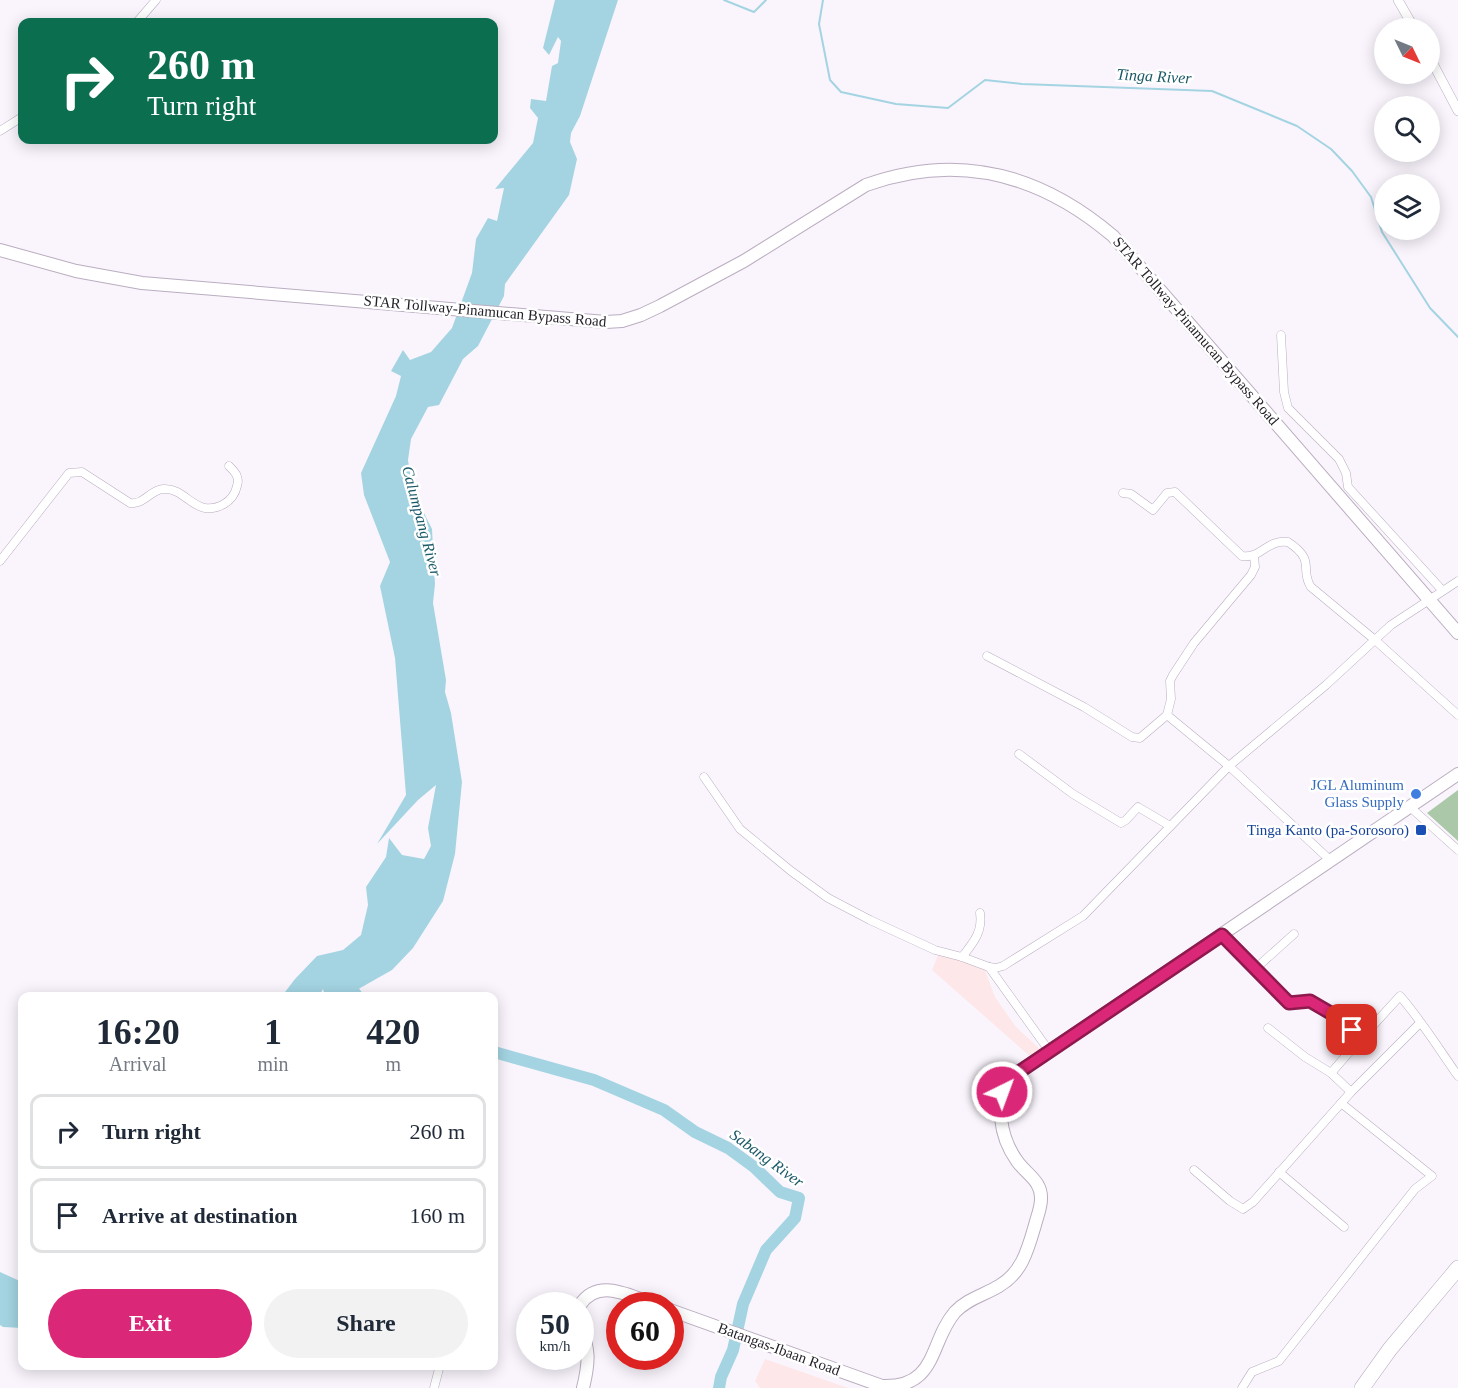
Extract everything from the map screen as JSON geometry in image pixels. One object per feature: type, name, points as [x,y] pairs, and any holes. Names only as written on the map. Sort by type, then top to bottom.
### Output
[{"type":"highway","points":[[1362,1388],[1390,1349],[1458,1268]]},
{"type":"highway","points":[[1372,1388],[1397,1353],[1458,1278]]},
{"type":"main road","name":"STAR Tollway-Pinamucan Bypass Road","points":[[0,250],[76,271],[142,283],[572,319],[622,321],[641,315],[744,261],[866,185],[909,173],[954,170],[1005,176],[1050,192],[1074,206],[1094,219],[1121,244],[1458,633]]},
{"type":"main road","name":"Batangas-Ibaan Road","points":[[684,1315],[882,1386],[904,1385],[922,1374],[930,1365],[945,1326],[957,1310],[964,1303],[1001,1285],[1017,1272],[1023,1263],[1040,1206],[1041,1191],[1038,1184],[1018,1163],[1002,1127],[1000,1100],[1002,1092],[1013,1076],[1458,774]]},
{"type":"main road","points":[[594,1293],[602,1290],[620,1292]]},
{"type":"main road","points":[[583,1388],[587,1370]]},
{"type":"street","points":[[140,18],[156,0]]},
{"type":"street","points":[[1398,0],[1408,18]]},
{"type":"street","points":[[1440,77],[1458,110]]},
{"type":"street","points":[[0,131],[18,120]]},
{"type":"street","points":[[1281,335],[1284,392],[1288,408],[1332,451],[1343,467],[1348,487],[1442,590]]},
{"type":"street","points":[[0,561],[69,473],[82,472],[130,503],[136,504],[145,500],[152,492],[162,489],[171,490],[200,507],[210,510],[229,502],[235,494],[239,481],[237,474],[229,466]]},
{"type":"street","points":[[1123,493],[1131,494],[1153,510],[1169,492],[1175,492],[1237,553],[1242,555],[1254,556],[1274,542],[1288,542],[1295,546],[1307,562],[1308,582],[1311,587],[1458,714]]},
{"type":"street","points":[[987,656],[1084,707],[1126,734],[1140,738],[1167,715],[1171,699],[1171,678],[1194,643],[1251,575],[1255,567],[1254,556]]},
{"type":"street","points":[[704,777],[740,829],[790,872],[854,912],[935,950],[996,969],[1083,916],[1229,766],[1326,685],[1391,625],[1458,580]]},
{"type":"street","points":[[1167,715],[1229,766],[1331,861]]},
{"type":"street","points":[[1019,754],[1080,798],[1121,823],[1138,807],[1170,826]]},
{"type":"street","points":[[1410,807],[1458,850]]},
{"type":"street","points":[[962,957],[980,931],[980,913]]},
{"type":"street","points":[[1255,969],[1294,934]]},
{"type":"street","points":[[1222,935],[1289,1003],[1310,1001],[1334,1015],[1352,1030],[1358,1042]]},
{"type":"street","points":[[989,967],[1050,1052]]},
{"type":"street","points":[[1331,1073],[1400,996],[1414,1012],[1458,1076]]},
{"type":"street","points":[[1194,1170],[1230,1201],[1243,1209],[1253,1202],[1351,1092],[1420,1023]]},
{"type":"street","points":[[1268,1028],[1305,1057],[1331,1073],[1351,1092]]},
{"type":"street","points":[[1242,1388],[1252,1372],[1279,1361],[1415,1189],[1432,1176],[1341,1103]]},
{"type":"street","points":[[1279,1172],[1344,1227]]},
{"type":"street","points":[[434,1388],[439,1370]]},
{"type":"shaded area","points":[[939,953],[984,968],[995,997],[1016,1027],[1041,1050],[1032,1058],[932,970]]},
{"type":"shaded area","points":[[765,1359],[848,1388],[760,1388],[755,1381]]},
{"type":"green space","points":[[1458,790],[1458,841],[1427,813]]},
{"type":"water","name":"Calumpang River","points":[[555,0],[618,0],[580,116],[571,133],[570,142],[577,159],[569,195],[505,284],[504,296],[478,346],[463,359],[439,405],[428,407],[411,439],[408,460],[413,491],[432,529],[435,584],[433,603],[446,680],[445,692],[451,713],[462,782],[455,854],[443,901],[413,948],[392,970],[353,992],[324,992],[323,989],[321,992],[285,992],[317,956],[343,950],[361,935],[368,905],[366,887],[386,857],[389,838],[402,855],[424,859],[431,846],[428,828],[436,785],[418,800],[377,844],[406,795],[395,658],[380,586],[390,562],[364,495],[361,473],[396,396],[401,376],[391,371],[403,350],[410,360],[431,352],[452,328],[472,273],[476,239],[488,218],[497,221],[504,188],[495,189],[533,143],[538,118],[530,108],[531,99],[546,101],[552,66],[558,63],[561,41],[558,37],[549,55],[543,48]]},
{"type":"water","points":[[0,1272],[18,1280],[18,1328],[0,1325]]},
{"type":"waterway","name":"Tinga River","points":[[724,0],[754,12],[766,0]]},
{"type":"waterway","name":"Tinga River","points":[[823,0],[819,24],[830,80],[841,92],[896,104],[948,108],[985,80],[1022,84],[1212,91],[1297,126],[1331,149],[1352,171],[1371,197],[1382,232],[1430,308],[1458,337]]},
{"type":"waterway","name":"Sabang River","points":[[345,979],[354,992]]},
{"type":"waterway","name":"Sabang River","points":[[498,1053],[594,1080],[664,1110],[695,1132],[728,1148],[754,1167],[780,1192],[799,1198],[795,1218],[766,1250],[743,1304],[733,1350],[721,1377],[719,1388]]},
{"type":"place","name":"JGL Aluminum Glass Supply","points":[[1416,794]]},
{"type":"place","name":"Tinga Kanto (pa-Sorosoro)","points":[[1421,830]]},
{"type":"route","points":[[1002,1092],[1013,1076],[1222,935],[1289,1003],[1310,1001],[1334,1015],[1352,1030]]}]
